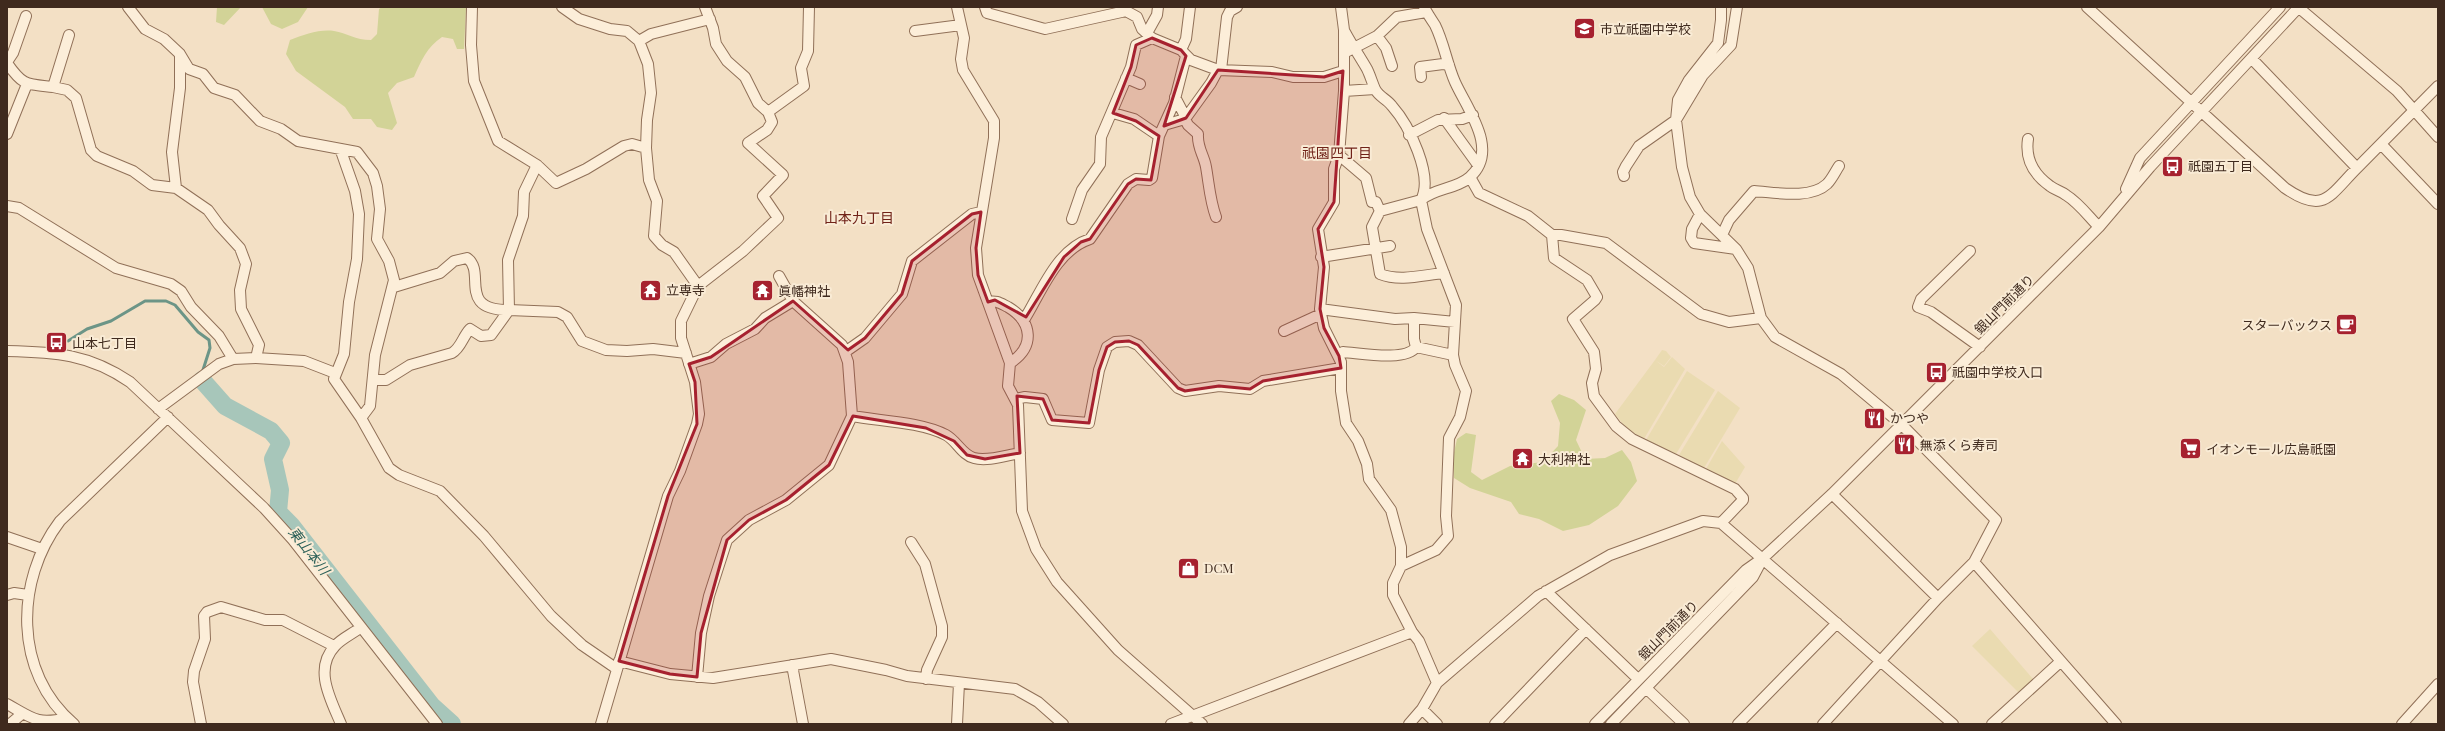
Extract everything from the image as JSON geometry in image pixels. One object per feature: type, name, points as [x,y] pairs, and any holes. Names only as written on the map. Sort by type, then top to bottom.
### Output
[{"type":"street","points":[[128,7],[145,29],[164,39],[180,54],[189,69],[203,74],[214,88],[235,95],[260,121],[281,129],[298,141],[341,151],[357,152],[373,174],[380,208],[377,239],[388,261],[394,280],[394,287],[375,355],[374,380],[370,406],[361,418]]},
{"type":"street","points":[[472,7],[471,45],[474,81],[498,141],[537,164],[556,183],[586,169],[624,146],[632,144],[646,148]]},
{"type":"street","points":[[562,7],[579,19],[610,30],[627,31],[639,41],[648,64],[651,93],[647,120],[646,148],[649,180],[657,201],[654,236],[662,245],[674,252],[698,286]]},
{"type":"street","points":[[601,724],[668,496],[680,471],[697,424],[699,414],[695,382],[681,338],[681,321],[698,286],[743,250],[778,218],[763,196],[783,175],[748,143],[767,130],[772,122],[768,112],[758,104],[745,77],[727,61],[716,44],[710,19],[705,7]]},
{"type":"street","points":[[768,112],[804,86],[802,68],[808,51],[809,7]]},
{"type":"street","points":[[957,7],[964,38],[960,59],[963,70],[994,120],[994,138],[976,248],[978,275],[1010,363],[1008,386],[1018,405],[1022,511],[1036,549],[1057,582],[1118,650],[1202,724]]},
{"type":"street","points":[[985,7],[987,13],[1045,29],[1126,9],[1138,17],[1142,29],[1149,36],[1219,70],[1272,72],[1293,77],[1324,78],[1343,71]]},
{"type":"street","points":[[1072,219],[1082,190],[1100,164],[1101,137],[1109,116],[1113,113],[1136,45],[1149,36],[1157,15],[1158,7]]},
{"type":"street","points":[[1024,320],[1042,288],[1064,257],[1081,242],[1090,239],[1128,184],[1136,179],[1149,180],[1152,178],[1160,136],[1175,96],[1184,53],[1190,7]]},
{"type":"street","points":[[1341,7],[1344,30],[1344,91],[1340,155],[1334,169],[1334,202],[1318,228],[1321,257],[1324,267],[1320,312],[1324,328],[1339,356],[1341,368],[1341,391],[1346,423],[1358,441],[1367,464],[1369,479],[1391,510],[1401,547],[1401,566],[1393,583],[1393,595],[1412,632],[1419,641],[1437,683]]},
{"type":"street","points":[[1720,7],[1721,20],[1718,43],[1689,80],[1678,100],[1676,120],[1682,167],[1690,197],[1700,214],[1736,249],[1748,268],[1762,318],[1775,337],[1842,374],[1902,425],[1996,520],[1974,562],[1887,652],[1882,662],[1823,724]]},
{"type":"street","points":[[1624,176],[1626,166],[1639,146],[1676,120],[1703,75],[1731,45],[1737,7]]},
{"type":"street","points":[[2087,7],[2203,111],[2285,188],[2311,202],[2324,201],[2438,86]]},
{"type":"street","points":[[2120,201],[2140,158],[2280,7]]},
{"type":"street","points":[[2299,7],[2397,91],[2438,137]]},
{"type":"street","name":"銀山門前通り","points":[[1595,724],[1746,570],[1763,558],[1832,494],[2099,227],[2150,167],[2299,7]]},
{"type":"street","points":[[1164,125],[1186,119],[1212,83],[1219,70],[1226,41],[1225,32],[1232,8]]},
{"type":"street","points":[[1344,53],[1377,36],[1397,17],[1425,10],[1435,26],[1455,82],[1473,115],[1482,145],[1481,160],[1470,177],[1428,194],[1422,200],[1380,211],[1372,227],[1380,274],[1390,278],[1444,273]]},
{"type":"street","points":[[26,16],[13,53],[7,62],[18,79],[27,84],[67,90],[76,98],[91,150],[97,156],[133,171],[152,185],[176,188],[208,210],[219,225],[240,248],[246,264],[240,290],[242,309],[258,345],[256,358]]},
{"type":"street","points":[[639,41],[651,34],[710,19]]},
{"type":"street","points":[[915,31],[961,25]]},
{"type":"street","points":[[1344,30],[1368,71],[1375,89],[1381,97],[1392,105],[1421,157],[1426,193],[1422,200],[1427,229],[1456,305],[1453,355],[1455,365],[1466,391],[1460,417],[1449,438],[1446,516],[1448,536],[1436,550],[1401,566]]},
{"type":"street","points":[[53,87],[69,35]]},
{"type":"street","points":[[1377,36],[1386,48],[1392,66]]},
{"type":"street","points":[[176,188],[172,152],[180,88],[180,54]]},
{"type":"street","points":[[2252,59],[2357,168]]},
{"type":"street","points":[[1421,77],[1420,67],[1443,64],[1449,65]]},
{"type":"street","points":[[1126,78],[1140,84]]},
{"type":"street","points":[[7,134],[27,84]]},
{"type":"street","points":[[1344,91],[1375,89]]},
{"type":"street","points":[[1175,96],[1188,126],[1198,134],[1198,148],[1206,167],[1206,177],[1216,217]]},
{"type":"street","points":[[1113,113],[1134,119],[1160,136]]},
{"type":"street","points":[[1409,135],[1444,118],[1462,119],[1473,115]]},
{"type":"street","points":[[1444,118],[1478,165]]},
{"type":"street","points":[[2028,139],[2026,150],[2028,162],[2037,175],[2051,187],[2069,197],[2099,227]]},
{"type":"street","points":[[2381,144],[2438,204]]},
{"type":"street","points":[[341,151],[355,191],[359,214],[357,259],[349,302],[344,354],[335,373],[334,379],[361,418],[389,468],[399,475],[440,491],[484,536],[551,616],[582,646],[618,665],[670,674],[713,678],[831,659],[926,679],[1015,689],[1038,702],[1063,724]]},
{"type":"street","points":[[1340,155],[1366,178],[1372,202],[1376,202],[1380,211]]},
{"type":"street","points":[[374,380],[386,380],[397,375],[410,364],[452,353],[457,350],[464,335],[470,329],[474,330],[481,336],[491,335],[509,310],[508,260],[523,216],[524,192],[537,164]]},
{"type":"street","points":[[1722,236],[1729,220],[1754,190],[1779,195],[1819,189],[1826,185],[1839,166]]},
{"type":"street","points":[[1470,177],[1479,193],[1528,216],[1552,235],[1561,235],[1606,243],[1701,314],[1729,322],[1762,318]]},
{"type":"street","points":[[7,206],[19,208],[116,268],[171,284],[182,291],[191,307],[220,336],[233,359]]},
{"type":"street","points":[[845,352],[865,338],[902,294],[912,261],[972,214],[981,212]]},
{"type":"street","points":[[1700,214],[1692,229],[1691,238],[1694,243],[1736,249]]},
{"type":"street","points":[[1552,235],[1554,258],[1587,280],[1597,297],[1574,319],[1594,352],[1596,369],[1592,383],[1594,396],[1624,434],[1735,489],[1744,498],[1721,523]]},
{"type":"street","points":[[1321,257],[1375,250],[1390,246]]},
{"type":"street","points":[[1970,251],[1921,299],[1918,307],[1931,312],[1980,347]]},
{"type":"street","points":[[394,287],[440,273],[454,261],[467,258],[474,267],[475,294],[486,305],[498,310],[558,312],[567,316],[582,341],[606,350],[627,351],[653,349],[686,353]]},
{"type":"street","points":[[697,677],[704,618],[727,540],[749,520],[786,500],[829,465],[852,416],[848,362],[842,345],[794,301],[778,276]]},
{"type":"street","points":[[988,302],[995,300],[1020,314],[1026,325],[1027,347],[1022,356],[1010,363]]},
{"type":"street","points":[[689,364],[711,357],[726,344],[755,329],[766,318],[794,301]]},
{"type":"street","points":[[1284,331],[1320,312],[1396,319],[1414,318],[1455,322]]},
{"type":"street","points":[[1339,356],[1343,352],[1403,356],[1412,352],[1416,347],[1414,318]]},
{"type":"street","points":[[1014,399],[1025,397],[1043,400],[1052,420],[1089,423],[1099,370],[1107,347],[1115,342],[1129,341],[1138,345],[1178,388],[1185,391],[1219,386],[1250,389],[1263,381],[1341,368]]},
{"type":"street","points":[[1416,347],[1453,355]]},
{"type":"street","points":[[7,351],[55,352],[79,357],[110,368],[130,382],[264,508],[293,540],[360,628],[437,724]]},
{"type":"street","points":[[158,409],[219,364],[233,359],[256,358],[304,362],[335,373]]},
{"type":"street","points":[[852,416],[926,428],[945,435],[954,441],[967,455],[975,459],[1020,454]]},
{"type":"street","points":[[70,721],[40,679],[31,654],[26,615],[32,575],[42,549],[60,521],[168,417]]},
{"type":"street","points":[[1832,494],[1938,598]]},
{"type":"street","points":[[1409,724],[1422,709],[1437,683],[1546,591],[1610,555],[1703,521],[1721,523],[1953,724]]},
{"type":"street","points":[[7,537],[42,549]]},
{"type":"street","points":[[911,542],[925,564],[942,626],[942,637],[927,670],[926,679]]},
{"type":"street","name":"銀山門前通り","points":[[1611,724],[1753,577],[1763,558]]},
{"type":"street","points":[[1974,562],[2060,662],[2116,724]]},
{"type":"street","points":[[1546,591],[1638,679]]},
{"type":"street","points":[[7,596],[14,593],[28,595]]},
{"type":"street","points":[[201,724],[193,682],[194,671],[205,639],[204,616],[206,612],[221,607],[265,620],[283,620],[334,646]]},
{"type":"street","points":[[1738,724],[1837,623]]},
{"type":"street","points":[[341,724],[323,676],[327,661],[334,646],[360,628]]},
{"type":"street","points":[[1494,724],[1586,629]]},
{"type":"street","points":[[1171,724],[1192,714],[1412,632]]},
{"type":"street","points":[[1992,724],[2060,662]]},
{"type":"street","points":[[792,666],[803,724]]},
{"type":"street","points":[[957,724],[959,683]]},
{"type":"street","points":[[2402,724],[2438,684]]},
{"type":"street","points":[[1646,688],[1684,724]]},
{"type":"street","points":[[7,704],[34,720],[48,722],[70,721]]},
{"type":"street","points":[[1422,709],[1437,724]]},
{"type":"street","points":[[10,724],[23,713]]},
{"type":"highlighted area","points":[[1152,38],[1181,50],[1186,56],[1164,126],[1186,118],[1218,70],[1324,77],[1343,71],[1334,202],[1318,229],[1324,267],[1320,309],[1324,328],[1339,356],[1341,368],[1263,381],[1250,389],[1219,386],[1185,391],[1178,388],[1138,345],[1129,341],[1115,342],[1107,347],[1099,370],[1089,423],[1052,420],[1043,399],[1017,396],[1020,453],[985,459],[967,455],[954,441],[926,428],[853,416],[829,465],[786,500],[749,520],[727,540],[701,633],[697,677],[670,674],[619,661],[668,496],[697,424],[695,382],[689,364],[711,357],[793,301],[848,350],[865,338],[902,294],[912,261],[972,214],[981,212],[976,248],[978,275],[988,302],[995,300],[1026,317],[1064,257],[1081,242],[1090,239],[1128,184],[1136,179],[1151,180],[1159,136],[1136,121],[1113,113],[1131,67],[1136,45]]},
{"type":"shaded area","points":[[1662,350],[1666,351],[1671,357],[1664,366],[1655,360]]},
{"type":"shaded area","points":[[1672,357],[1685,369],[1644,439],[1626,428],[1615,414],[1655,360],[1664,367]]},
{"type":"shaded area","points":[[1687,371],[1715,390],[1676,454],[1646,440]]},
{"type":"shaded area","points":[[1718,391],[1740,408],[1704,468],[1679,455]]},
{"type":"shaded area","points":[[1722,441],[1745,467],[1735,484],[1706,469]]},
{"type":"shaded area","points":[[1990,629],[2033,679],[2019,693],[1972,646]]},
{"type":"green space","points":[[217,7],[241,7],[224,25],[216,22]]},
{"type":"green space","points":[[262,7],[308,7],[298,22],[282,29],[271,24]]},
{"type":"green space","points":[[382,7],[466,7],[464,49],[457,49],[453,39],[442,37],[428,50],[414,77],[397,83],[388,93],[397,123],[392,130],[377,127],[371,119],[353,119],[345,107],[296,71],[286,54],[290,40],[306,34],[317,32],[334,31],[360,39],[371,40],[377,34],[379,9]]},
{"type":"green space","points":[[1559,394],[1574,400],[1586,410],[1576,440],[1585,459],[1605,458],[1622,450],[1631,462],[1637,481],[1618,506],[1589,525],[1563,531],[1539,519],[1519,514],[1511,502],[1470,488],[1454,478],[1453,457],[1457,439],[1466,433],[1476,435],[1471,472],[1482,480],[1510,466],[1543,462],[1558,446],[1560,423],[1551,401]]},
{"type":"waterway","name":"東山本川","points":[[68,341],[87,329],[111,321],[145,301],[166,301],[175,305],[198,332],[209,340],[210,348],[202,373]]},
{"type":"waterway","name":"東山本川","points":[[202,380],[225,406],[271,431],[281,443],[273,459],[280,490],[278,512],[291,525],[432,706],[452,724]]},
{"type":"place","name":"市立祇園中学校","points":[[1584,29]]},
{"type":"place","name":"祇園五丁目","points":[[2172,166]]},
{"type":"place","name":"立専寺","points":[[650,290]]},
{"type":"place","name":"眞幡神社","points":[[762,291]]},
{"type":"place","name":"スターバックス","points":[[2347,325]]},
{"type":"place","name":"山本七丁目","points":[[57,343]]},
{"type":"place","name":"祇園中学校入口","points":[[1937,372]]},
{"type":"place","name":"かつや","points":[[1875,418]]},
{"type":"place","name":"無添くら寿司","points":[[1905,445]]},
{"type":"place","name":"イオンモール広島祇園","points":[[2191,449]]},
{"type":"place","name":"大利神社","points":[[1523,459]]},
{"type":"place","name":"DCM","points":[[1188,568]]},
{"type":"district","name":"祇園四丁目","points":[[1337,153]]},
{"type":"district","name":"山本九丁目","points":[[859,218]]}]
